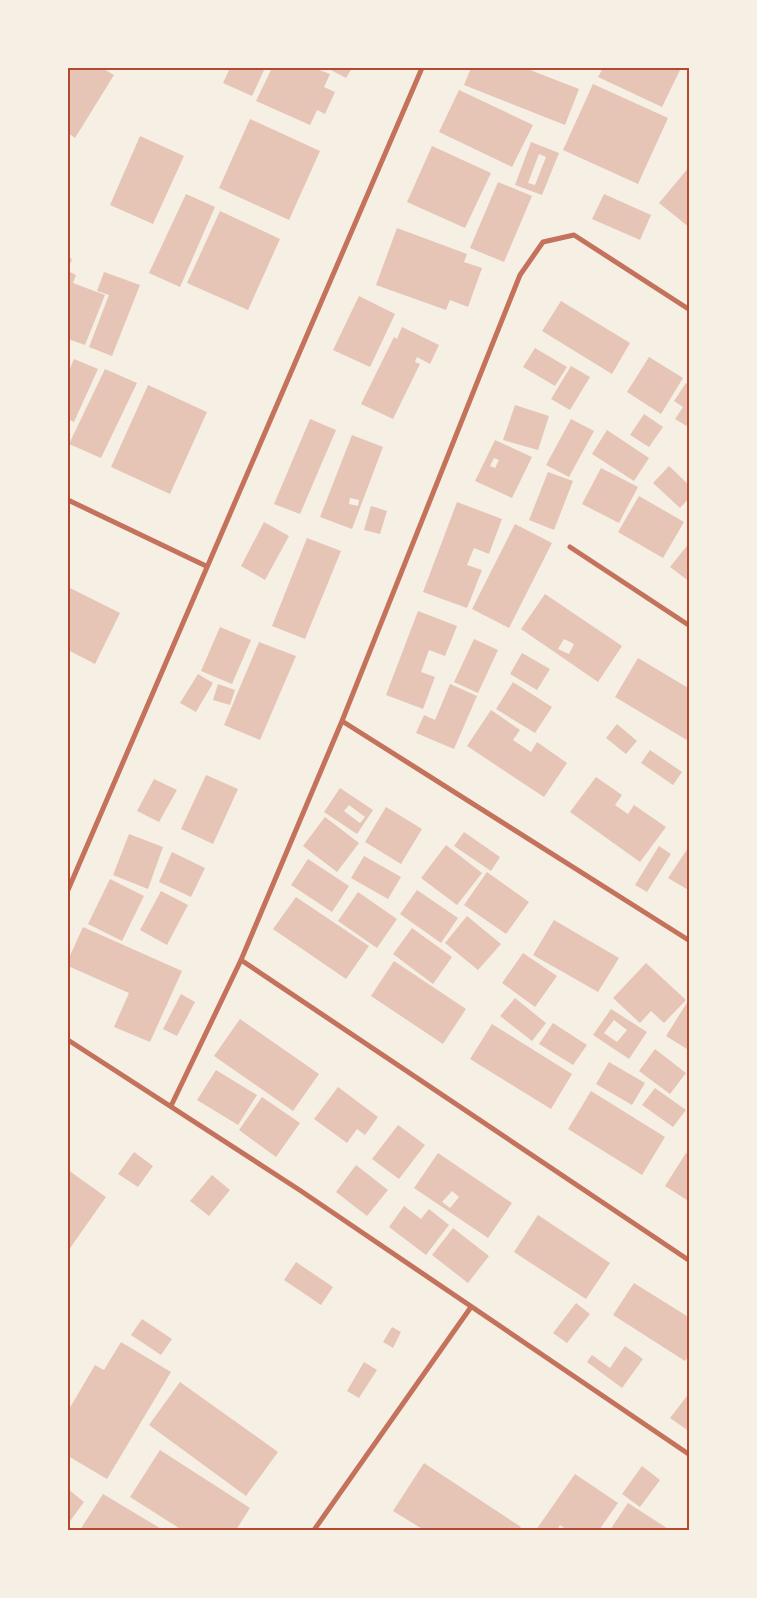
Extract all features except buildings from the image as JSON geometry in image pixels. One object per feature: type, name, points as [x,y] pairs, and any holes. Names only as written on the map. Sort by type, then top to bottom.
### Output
[{"type":"street","points":[[68,890],[422,68]]},
{"type":"street","points":[[171,1106],[241,960],[342,721],[520,275],[543,242],[574,235],[690,310]]},
{"type":"street","points":[[68,500],[206,566]]},
{"type":"street","points":[[570,546],[690,626]]},
{"type":"street","points":[[342,721],[690,941]]},
{"type":"street","points":[[241,960],[690,1261]]},
{"type":"street","points":[[68,1040],[301,1191],[690,1455]]},
{"type":"street","points":[[314,1530],[471,1307]]}]
